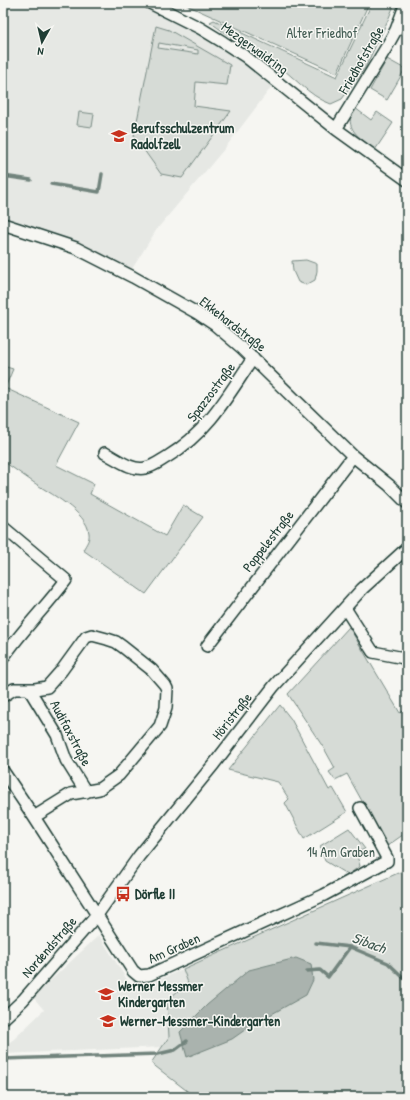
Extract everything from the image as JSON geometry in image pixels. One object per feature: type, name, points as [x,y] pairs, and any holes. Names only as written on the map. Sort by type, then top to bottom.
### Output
[{"type":"street","name":"Mezgerwaidring","points":[[150,3],[200,28],[240,53],[336,130],[407,180]]},
{"type":"street","name":"Friedhofstraße","points":[[336,130],[396,30],[406,3]]},
{"type":"street","name":"Ekkehardstraße","points":[[3,224],[76,248],[147,284],[197,313],[214,325],[253,358],[294,400],[353,456],[389,485],[407,503]]},
{"type":"street","name":"Spazzostraße","points":[[105,453],[130,466],[145,468],[156,464],[199,433],[211,420],[253,358]]},
{"type":"street","name":"Poppelestraße","points":[[207,646],[353,456]]},
{"type":"street","points":[[3,527],[66,580],[53,598],[5,651]]},
{"type":"street","name":"Höristraße","points":[[96,915],[139,856],[214,764],[272,689],[344,608],[407,548]]},
{"type":"street","points":[[344,608],[373,652],[404,658],[407,662]]},
{"type":"street","name":"Audifaxstraße","points":[[3,696],[14,689],[35,689],[47,687],[62,670],[86,637],[92,635],[107,638],[123,647],[152,670],[167,689],[166,708],[160,726],[119,775],[100,789],[71,794],[34,817]]},
{"type":"street","name":"Audifaxstraße","points":[[29,689],[57,735],[66,760],[86,792]]},
{"type":"street","name":"Am Graben","points":[[3,771],[132,971],[139,976],[149,975],[324,895],[387,861],[387,858],[360,808]]},
{"type":"street","name":"Nordendstraße","points":[[4,1015],[23,1000],[96,915]]},
{"type":"shaded area","name":"Berufsschulzentrum Radolfzell","points":[[3,3],[150,3],[276,81],[225,148],[157,229],[132,269],[3,220]]},
{"type":"shaded area","name":"Werner Messmer Kindergarten","points":[[99,935],[134,991],[183,969],[188,983],[167,1000],[169,1037],[164,1047],[3,1054],[3,1047],[14,1039],[44,1010],[33,997]]},
{"type":"shaded area","points":[[296,958],[311,964],[313,980],[306,995],[252,1025],[232,1039],[187,1057],[180,1032],[207,1005],[249,970]]},
{"type":"green space","name":"Alter Friedhof","points":[[182,3],[369,3],[337,73]]},
{"type":"green space","points":[[372,3],[395,3],[365,68],[342,99],[331,104],[315,96],[272,61],[210,22],[214,20],[337,77]]},
{"type":"green space","points":[[156,26],[169,30],[230,65],[227,85],[196,82],[194,106],[231,111],[182,178],[161,174],[134,136]],"holes":[[[159,43],[198,50],[198,54],[158,48]]]},
{"type":"green space","points":[[387,59],[405,69],[387,100],[370,90]]},
{"type":"green space","points":[[355,108],[371,120],[377,112],[393,123],[375,150],[359,137],[351,127],[351,115]]},
{"type":"green space","points":[[79,112],[94,114],[92,127],[77,125]]},
{"type":"green space","points":[[306,260],[317,264],[317,271],[315,280],[306,285],[298,282],[293,271],[292,261]]},
{"type":"green space","points":[[3,366],[13,369],[5,388],[79,422],[56,465],[94,484],[90,494],[165,536],[183,505],[203,517],[146,594],[83,550],[88,540],[89,533],[87,525],[75,511],[57,497],[3,461]]},
{"type":"green space","points":[[349,627],[400,713],[407,709],[407,832],[387,846],[347,774],[335,780],[329,772],[335,768],[325,750],[288,694]]},
{"type":"green space","points":[[280,705],[291,719],[329,790],[333,788],[347,812],[304,839],[285,803],[289,799],[278,782],[228,770]]},
{"type":"green space","name":"14 Am Graben","points":[[349,828],[365,849],[360,851],[357,856],[360,866],[348,875],[325,861],[320,846]]},
{"type":"green space","points":[[407,869],[407,1097],[195,1097],[151,1063],[169,1037],[167,1000],[188,983],[183,969]]},
{"type":"waterway","points":[[51,184],[99,192],[102,174]]},
{"type":"waterway","points":[[3,176],[31,180]]},
{"type":"waterway","name":"Sibach","points":[[316,943],[350,947],[388,963],[407,981]]},
{"type":"waterway","points":[[307,971],[320,970],[328,977],[350,947]]},
{"type":"waterway","points":[[3,1059],[158,1054],[175,1050],[187,1041]]},
{"type":"place","name":"Berufsschulzentrum Radolfzell","points":[[119,136]]},
{"type":"place","name":"Dörfle II","points":[[123,894]]},
{"type":"place","name":"Werner Messmer Kindergarten","points":[[106,994]]},
{"type":"place","name":"Werner-Messmer-Kindergarten","points":[[108,1021]]}]
